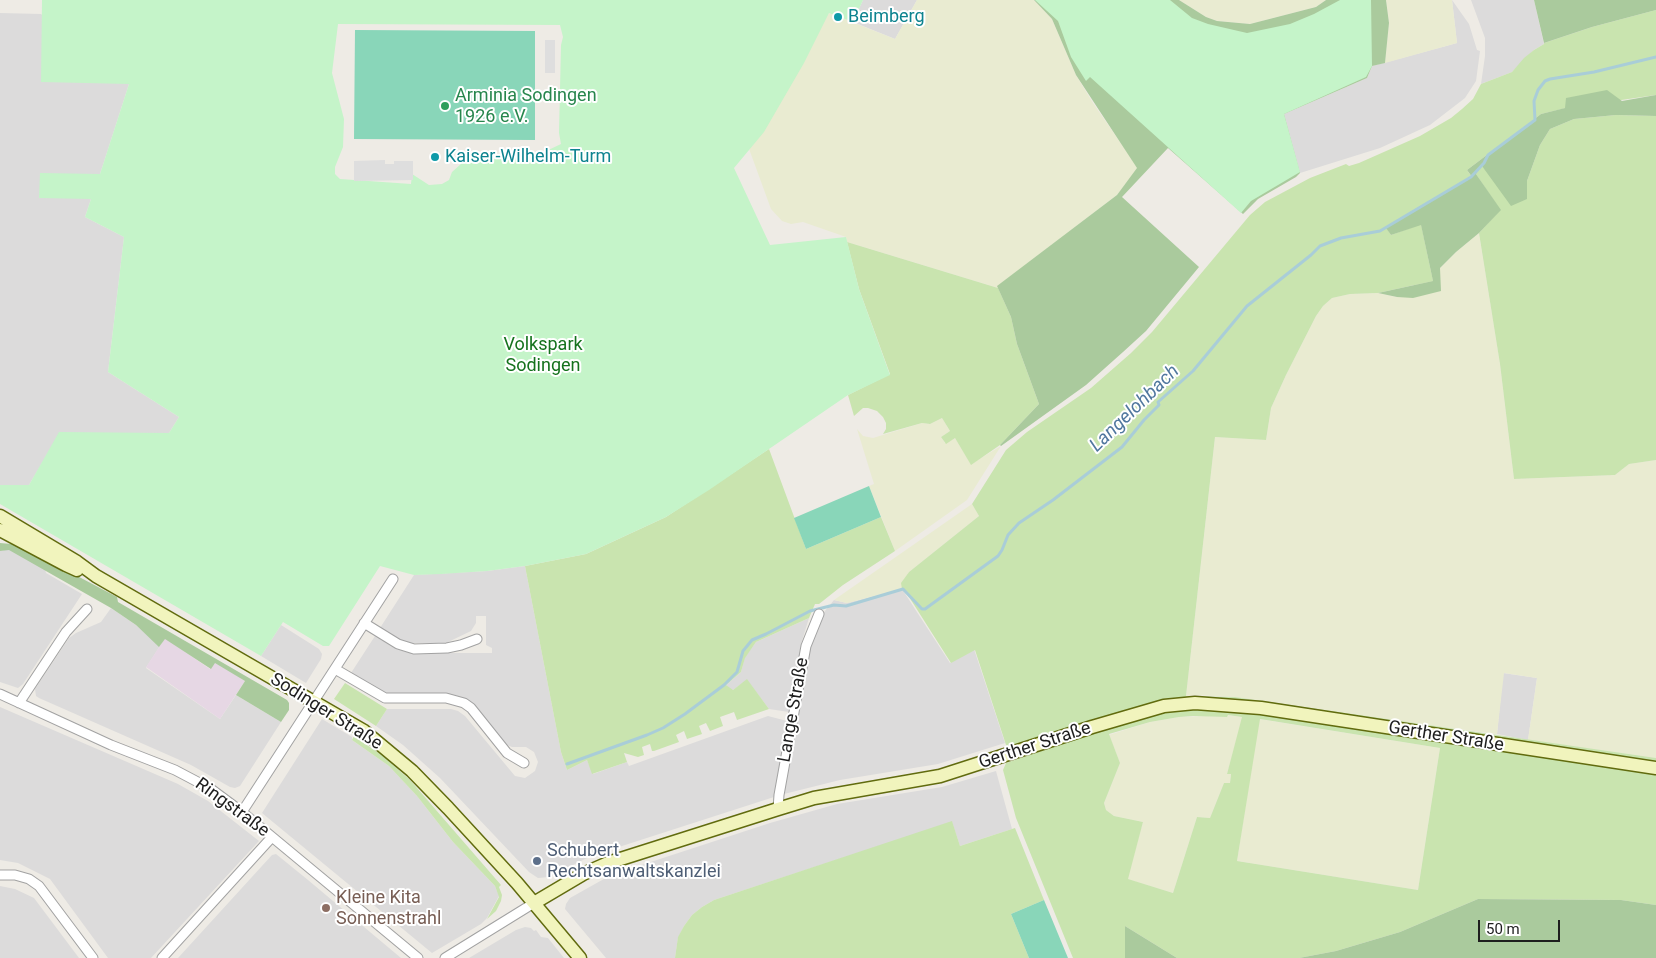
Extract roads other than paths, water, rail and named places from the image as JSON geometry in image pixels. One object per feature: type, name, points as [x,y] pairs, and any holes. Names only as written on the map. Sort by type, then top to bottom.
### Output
[{"type":"street","name":"Sodinger Straße","points":[[0,516],[77,562],[96,576],[364,731],[412,771],[517,882],[580,958]]},
{"type":"street","name":"Sodinger Straße","points":[[0,530],[66,565],[96,576]]},
{"type":"street","points":[[242,812],[392,579]]},
{"type":"street","points":[[19,703],[66,632],[87,609]]},
{"type":"street","name":"Lange Straße","points":[[778,809],[806,646],[819,614]]},
{"type":"street","points":[[364,623],[398,644],[414,649],[447,648],[477,639]]},
{"type":"street","points":[[335,669],[385,698],[446,698],[464,703],[471,708],[507,753],[524,764]]},
{"type":"street","name":"Ringstraße","points":[[0,694],[111,745],[175,770],[211,789],[242,812],[418,958]]},
{"type":"street","name":"Gerther Straße","points":[[445,958],[583,874],[608,863],[814,798],[940,776],[1164,706],[1195,703],[1261,708],[1656,768]]},
{"type":"street","points":[[162,958],[272,837]]},
{"type":"street","points":[[0,875],[29,880],[39,886],[93,958]]},
{"type":"waterway","name":"Langelohbach","points":[[567,764],[663,728],[724,685],[737,672],[743,651],[752,640],[810,611],[834,605],[846,606],[903,589],[922,609],[925,609],[998,556],[1008,535],[1019,523],[1053,500],[1122,447],[1159,405],[1158,402],[1193,371],[1247,306],[1320,246],[1341,238],[1380,231],[1471,177],[1484,163],[1488,155],[1535,120],[1534,101],[1538,90],[1545,81],[1594,72],[1656,57]]},
{"type":"place","name":"Beimberg","points":[[838,17]]},
{"type":"place","name":"Arminia Sodingen 1926 e.V.","points":[[445,106]]},
{"type":"place","name":"Kaiser-Wilhelm-Turm","points":[[435,157]]},
{"type":"place","name":"Schubert Rechtsanwaltskanzlei","points":[[537,861]]},
{"type":"place","name":"Kleine Kita Sonnenstrahl","points":[[326,908]]},
{"type":"park label","name":"Volkspark Sodingen","points":[[543,355]]}]
